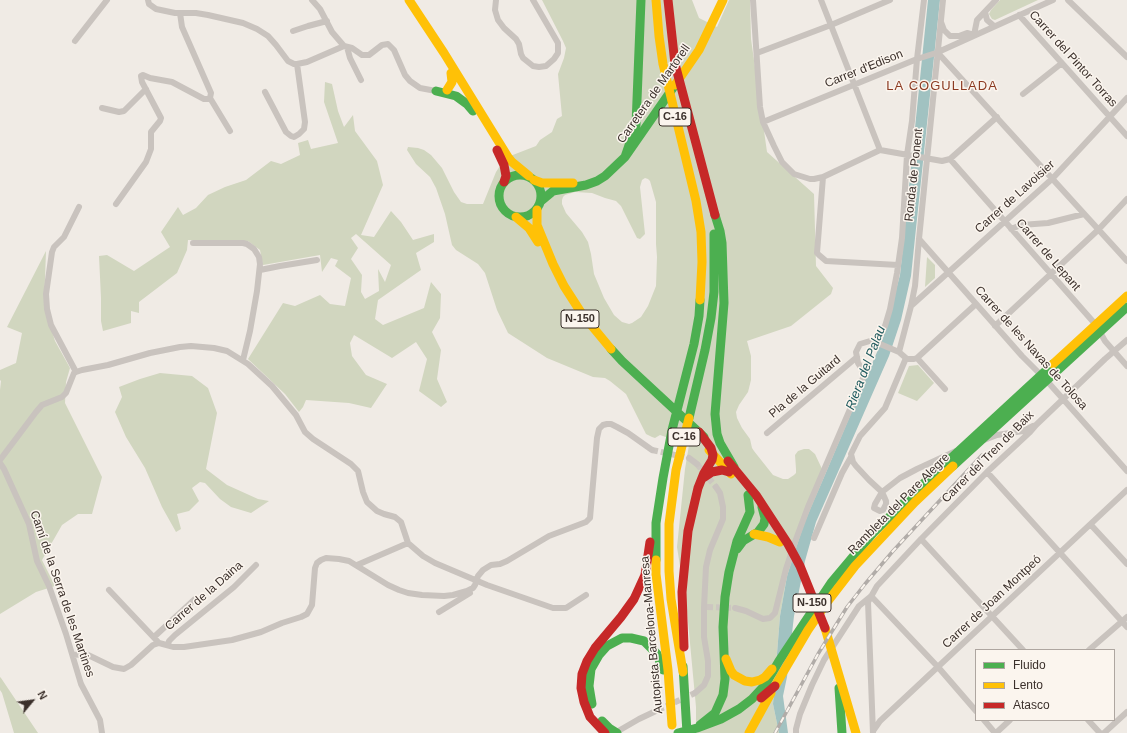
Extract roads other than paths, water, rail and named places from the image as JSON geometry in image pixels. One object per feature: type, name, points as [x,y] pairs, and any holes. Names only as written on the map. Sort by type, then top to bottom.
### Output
[{"type":"main road","points":[[409,0],[471,96],[508,157],[540,188],[542,196],[541,201],[537,210],[528,216],[522,218],[506,213],[499,202],[499,191],[506,176],[502,158],[425,29],[424,24]]},
{"type":"main road","points":[[625,157],[636,125],[642,0]]},
{"type":"main road","name":"Autopista Barcelona-Manresa","points":[[656,0],[663,64],[696,201],[701,232],[702,262],[699,316],[694,344],[672,430],[656,523],[656,574],[672,701],[672,729]]},
{"type":"main road","name":"C-16","points":[[668,0],[675,64],[711,203],[714,238],[714,292],[706,350],[676,470],[668,524],[671,599],[682,672],[687,733]]},
{"type":"main road","name":"Carretera de Martorell","points":[[541,201],[553,191],[586,185],[597,181],[605,176],[625,157],[698,52],[723,0]]},
{"type":"main road","points":[[447,90],[451,85],[451,73]]},
{"type":"main road","points":[[436,91],[459,87],[471,96]]},
{"type":"main road","points":[[436,91],[456,96],[467,104],[473,111]]},
{"type":"main road","points":[[504,182],[510,177],[524,175],[542,183],[579,182],[586,185]]},
{"type":"main road","points":[[702,479],[712,472],[732,470],[717,434],[716,425],[716,401],[724,303],[722,243],[720,231],[711,203]]},
{"type":"main road","name":"N-150","points":[[537,210],[540,234],[560,278],[575,304],[588,322],[609,348],[665,404],[698,435],[712,444],[779,530],[784,545],[815,611],[833,658],[841,681],[852,733]]},
{"type":"main road","name":"N-150","points":[[516,217],[527,225],[532,232],[556,281],[584,324],[616,362],[665,404]]},
{"type":"main road","name":"Rambleta del Pare Alegre","points":[[1098,329],[1127,296]]},
{"type":"main road","name":"Rambleta del Pare Alegre","points":[[779,661],[831,583],[859,549],[907,499],[962,448],[1044,378],[1098,329],[1127,307]]},
{"type":"main road","name":"Rambleta del Pare Alegre","points":[[774,686],[820,612],[855,566],[887,530],[915,502],[979,443],[1044,378]]},
{"type":"main road","points":[[682,672],[684,636],[682,592],[688,531],[698,488],[713,455],[712,448],[698,435]]},
{"type":"main road","name":"N-150","points":[[713,455],[732,470]]},
{"type":"main road","points":[[735,551],[743,541],[754,534],[764,524],[764,512],[752,495]]},
{"type":"main road","points":[[699,730],[715,713],[722,699],[724,684],[724,601],[729,572],[737,541],[746,523],[752,495]]},
{"type":"main road","points":[[605,733],[590,717],[584,702],[581,688],[582,674],[590,654],[629,607],[640,587],[647,565],[653,520],[659,501]]},
{"type":"main road","points":[[746,523],[758,517],[765,518],[779,530]]},
{"type":"main road","name":"N-150","points":[[765,518],[784,545]]},
{"type":"main road","points":[[754,534],[768,537],[784,545]]},
{"type":"main road","points":[[618,732],[604,723],[597,715],[591,702],[589,686],[591,669],[599,654],[610,644],[622,638],[636,638],[644,641],[657,654],[662,664],[672,729]]},
{"type":"main road","points":[[724,647],[731,671],[738,678],[747,682],[754,682],[763,678],[779,661]]},
{"type":"main road","name":"N-150","points":[[833,658],[847,733]]},
{"type":"main road","points":[[750,705],[771,676],[779,661]]},
{"type":"main road","points":[[841,681],[856,733]]},
{"type":"main road","points":[[678,733],[699,730],[739,709],[750,705],[774,686]]},
{"type":"main road","points":[[749,733],[774,686]]},
{"type":"main road","points":[[840,695],[842,733]]},
{"type":"street","points":[[75,41],[106,0]]},
{"type":"street","points":[[148,0],[149,4],[156,9],[180,13],[208,15],[243,23],[258,29],[264,32],[273,41],[291,63],[297,64],[313,59],[345,46],[352,48],[362,55],[366,55],[372,53],[382,45],[388,44],[391,45],[394,50],[405,75],[410,81],[420,88],[436,91]]},
{"type":"street","points":[[312,0],[327,20],[332,32],[345,46],[361,80]]},
{"type":"street","points":[[496,0],[495,10],[498,20],[516,39],[523,58],[533,66],[546,66],[558,53],[558,43],[533,0]]},
{"type":"street","points":[[753,0],[760,107],[763,122],[782,162],[794,174],[814,179],[880,150],[942,161],[950,159],[997,117]]},
{"type":"street","points":[[821,0],[880,150]]},
{"type":"street","points":[[757,53],[831,25],[888,0]]},
{"type":"street","name":"Ronda de Ponent","points":[[879,343],[890,309],[896,283],[902,238],[924,0]]},
{"type":"street","name":"Ronda de Ponent","points":[[896,351],[911,306],[915,286],[918,239],[943,0]]},
{"type":"street","points":[[974,36],[978,20],[996,0]]},
{"type":"street","name":"Carrer d'Edison","points":[[763,122],[919,58],[937,53],[1053,0]]},
{"type":"street","points":[[1068,0],[1127,57]]},
{"type":"street","points":[[985,12],[987,20],[994,26]]},
{"type":"street","points":[[180,13],[182,27],[211,93],[210,98],[230,131]]},
{"type":"street","name":"Carrer del Pintor Torras","points":[[1019,15],[1127,136]]},
{"type":"street","points":[[294,31],[327,20]]},
{"type":"street","name":"Carrer d'Edison","points":[[941,22],[944,30],[950,36],[959,36],[967,33],[974,36]]},
{"type":"street","points":[[937,53],[1127,260]]},
{"type":"street","points":[[1023,94],[1062,63]]},
{"type":"street","points":[[265,92],[286,132],[294,137],[299,134],[304,129],[305,122],[297,64]]},
{"type":"street","points":[[116,204],[146,162],[151,149],[151,132],[161,118],[146,90],[141,76],[143,75],[150,78],[172,82],[204,98],[210,98]]},
{"type":"street","points":[[102,108],[124,112],[146,90]]},
{"type":"street","name":"Carrer de Lavoisier","points":[[911,306],[1053,178],[1127,98]]},
{"type":"street","name":"Carrer de Lepant","points":[[950,159],[1098,329],[1104,340],[1127,366]]},
{"type":"street","points":[[823,176],[817,253],[826,261],[898,265]]},
{"type":"street","points":[[995,326],[1098,230],[1127,199]]},
{"type":"street","points":[[76,372],[51,325],[46,309],[46,294],[52,252],[54,247],[64,237],[80,207]]},
{"type":"street","points":[[1011,229],[1021,225],[1048,223],[1084,214]]},
{"type":"street","name":"Carrer de les Navas de Tolosa","points":[[918,239],[1127,471]]},
{"type":"street","points":[[193,243],[243,243],[254,249],[259,257],[260,270],[250,330],[242,360]]},
{"type":"street","points":[[260,270],[317,260]]},
{"type":"street","points":[[879,343],[896,351],[906,358],[916,358],[976,304]]},
{"type":"street","name":"Carrer del Tren de Baix","points":[[872,596],[877,586],[987,472],[1127,340]]},
{"type":"street","name":"Pla de la Guitard","points":[[767,433],[857,357],[856,352],[860,344],[879,343]]},
{"type":"street","points":[[0,461],[42,405],[62,397],[66,393],[74,373],[150,353],[180,347],[192,346],[214,348],[227,351],[248,364],[272,386],[289,406],[296,415],[305,432],[356,468],[367,502],[377,511],[395,517],[400,522],[408,543],[423,556],[435,563],[487,585],[553,608],[566,608],[586,595]]},
{"type":"street","points":[[735,608],[746,611],[762,619],[770,618],[775,613],[786,569],[808,507],[864,375],[858,363],[857,357]]},
{"type":"street","points":[[814,538],[842,473],[852,457],[852,452],[860,436],[885,408],[906,358]]},
{"type":"street","points":[[916,358],[945,389]]},
{"type":"street","points":[[439,612],[471,592],[483,570],[491,565],[500,564],[507,561],[549,536],[586,522],[590,518],[597,438],[599,429],[603,425],[611,424],[617,427],[652,450]]},
{"type":"street","name":"Rambleta del Pare Alegre","points":[[979,443],[997,435],[1022,431],[1036,425]]},
{"type":"street","name":"Rambleta del Pare Alegre","points":[[852,457],[856,466],[882,492],[908,474],[962,448]]},
{"type":"street","points":[[689,458],[697,464]]},
{"type":"street","name":"Camí de la Serra de les Martines","points":[[0,461],[29,524],[37,561],[51,593],[73,655],[81,684],[100,720],[102,733]]},
{"type":"street","points":[[987,472],[1060,553],[1124,619],[1127,627]]},
{"type":"street","points":[[695,693],[704,685],[708,676],[708,661],[704,638],[706,567],[710,550],[723,519],[724,507],[720,493],[716,487]]},
{"type":"street","name":"Carrer de Joan Montpeó","points":[[873,732],[880,722],[1127,490]]},
{"type":"street","points":[[1091,525],[1127,564]]},
{"type":"street","points":[[921,539],[1022,649]]},
{"type":"street","points":[[357,565],[408,543]]},
{"type":"street","points":[[73,655],[86,654],[118,669],[124,669],[153,645],[159,643],[174,647],[184,647],[232,640],[261,632],[301,617],[307,614],[312,606],[314,576],[317,563],[326,558],[349,561],[388,585],[408,593],[422,596],[461,594],[473,588]]},
{"type":"street","name":"Carrer de la Daina","points":[[168,645],[169,641],[175,635],[234,587],[256,565]]},
{"type":"street","points":[[109,590],[159,643]]},
{"type":"street","points":[[872,596],[938,667],[975,710]]},
{"type":"street","points":[[872,596],[868,602],[873,732]]},
{"type":"street","points":[[796,733],[800,714],[824,660],[859,606],[872,596]]},
{"type":"street","points":[[154,637],[195,599]]},
{"type":"street","points":[[1090,649],[1124,619]]},
{"type":"street","points":[[618,732],[658,710]]},
{"type":"street","points":[[1104,733],[1127,712]]},
{"type":"street","points":[[985,721],[995,733],[1009,721]]},
{"type":"street","points":[[1089,721],[1100,733]]},
{"type":"water","name":"Riera del Palau","points":[[928,0],[940,0],[911,276],[901,320],[889,356],[816,522],[805,561],[794,616],[787,677],[783,696],[788,733],[779,733],[773,704],[780,616],[787,576],[804,524],[883,338],[900,275]]},
{"type":"tunnel","points":[[652,450],[689,458]]},
{"type":"tunnel","points":[[697,464],[716,487]]},
{"type":"tunnel","points":[[707,607],[735,608]]},
{"type":"tunnel","points":[[658,710],[695,693]]},
{"type":"railway","points":[[775,733],[818,654],[847,607],[893,551],[982,455]]},
{"type":"district","name":"LA COGULLADA","points":[[942,86]]}]
